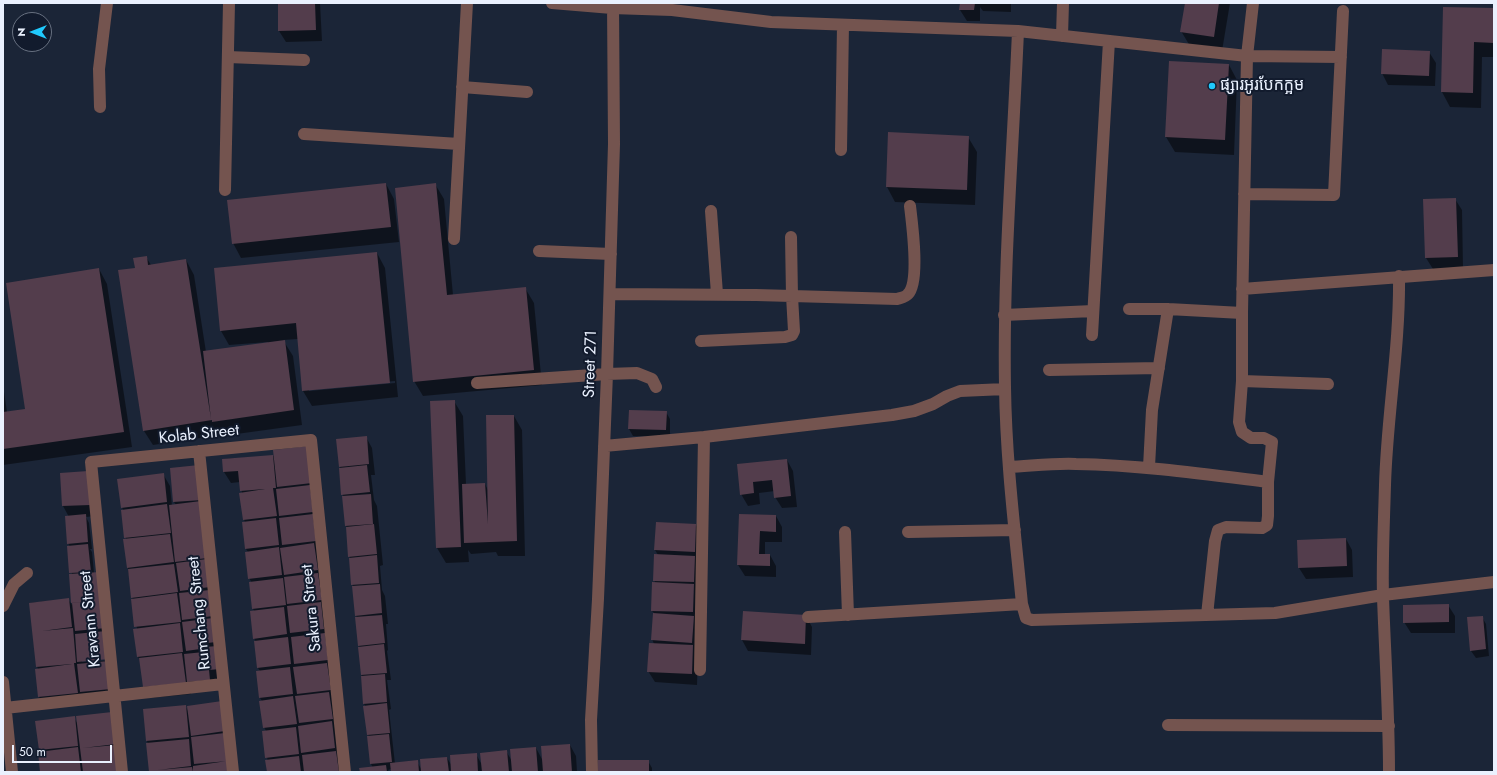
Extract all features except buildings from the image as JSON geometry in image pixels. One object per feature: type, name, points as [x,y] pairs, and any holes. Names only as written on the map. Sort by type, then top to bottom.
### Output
[{"type":"street","points":[[100,107],[99,70],[107,3]]},
{"type":"street","points":[[224,190],[229,3]]},
{"type":"street","points":[[454,239],[467,3]]},
{"type":"street","points":[[552,3],[672,10],[772,22],[1018,31],[1247,56],[1340,57]]},
{"type":"street","points":[[1062,36],[1063,3]]},
{"type":"street","points":[[1207,615],[1215,541],[1218,530],[1226,527],[1262,528],[1266,525],[1268,516],[1268,482],[1272,442],[1264,438],[1251,438],[1242,432],[1239,422],[1242,381],[1242,289],[1247,56],[1253,3]]},
{"type":"street","name":"Street 271","points":[[592,772],[591,720],[598,599],[610,294],[614,144],[613,6]]},
{"type":"street","points":[[1244,194],[1334,195],[1343,11]]},
{"type":"street","points":[[841,150],[843,25]]},
{"type":"street","points":[[1018,31],[1004,315],[1005,389],[1009,468],[1022,604],[1026,618],[1032,620],[1275,613],[1383,595],[1494,582]]},
{"type":"street","points":[[1092,335],[1109,41]]},
{"type":"street","points":[[228,57],[304,60]]},
{"type":"street","points":[[462,87],[527,92]]},
{"type":"street","points":[[304,134],[459,144]]},
{"type":"street","points":[[610,294],[717,294],[897,299],[908,295],[912,288],[914,278],[914,249],[910,206]]},
{"type":"street","points":[[710,211],[717,294]]},
{"type":"street","points":[[701,341],[784,337],[792,335],[794,331],[791,237]]},
{"type":"street","points":[[539,251],[611,254]]},
{"type":"street","points":[[1242,289],[1494,270]]},
{"type":"street","points":[[1389,772],[1389,726],[1383,595],[1385,485],[1398,334],[1399,276]]},
{"type":"street","points":[[1129,309],[1168,309],[1242,313]]},
{"type":"street","points":[[1149,467],[1152,410],[1168,309]]},
{"type":"street","points":[[1004,315],[1093,311]]},
{"type":"street","points":[[1049,370],[1159,368]]},
{"type":"street","points":[[477,382],[637,373],[652,379],[656,387]]},
{"type":"street","points":[[1242,381],[1328,384]]},
{"type":"street","points":[[604,446],[892,415],[920,409],[960,391],[1005,389]]},
{"type":"street","points":[[700,670],[704,436]]},
{"type":"street","name":"Kolab Street","points":[[91,462],[311,440]]},
{"type":"street","name":"Sakura Street","points":[[311,440],[345,772]]},
{"type":"street","name":"Rumchang Street","points":[[199,451],[232,772]]},
{"type":"street","name":"Kravann Street","points":[[91,462],[122,772]]},
{"type":"street","points":[[1009,468],[1074,464],[1149,467],[1268,482]]},
{"type":"street","points":[[908,532],[1015,530]]},
{"type":"street","points":[[845,532],[848,614]]},
{"type":"street","points":[[3,606],[14,584],[27,573]]},
{"type":"street","points":[[808,617],[1022,604]]},
{"type":"street","points":[[3,682],[12,772]]},
{"type":"street","points":[[5,708],[223,684]]},
{"type":"street","points":[[1168,725],[1389,726]]},
{"type":"place","name":"ផ្សារអូរបែកក្អម","points":[[1212,86]]}]
